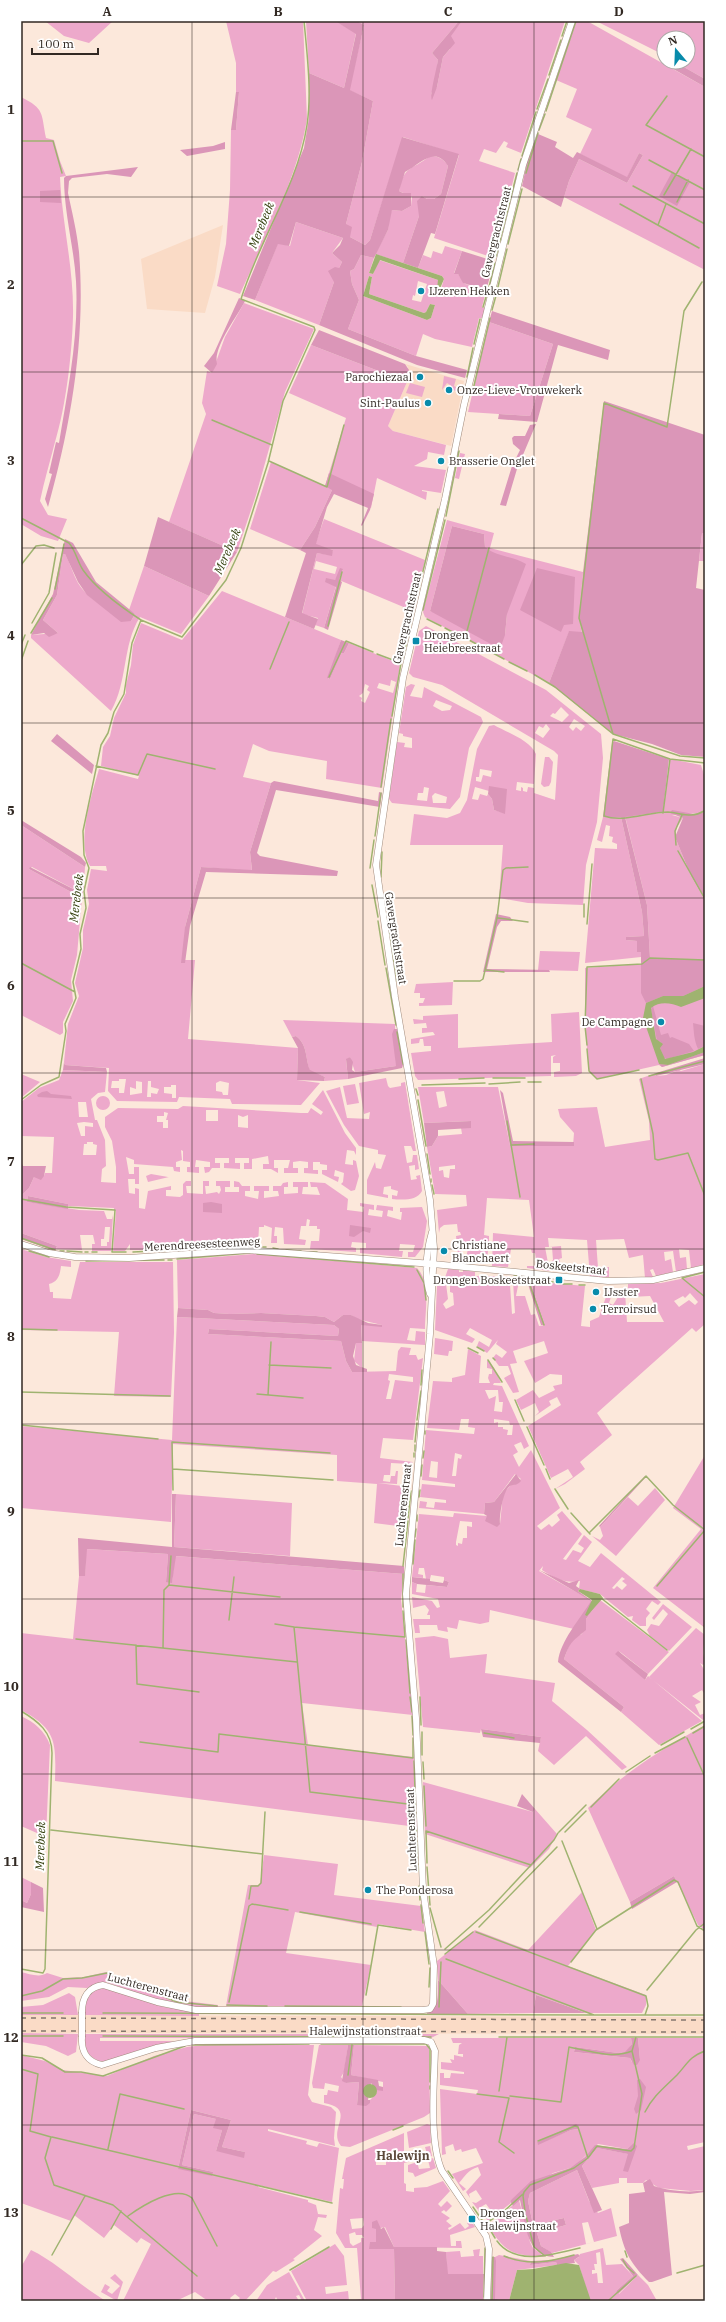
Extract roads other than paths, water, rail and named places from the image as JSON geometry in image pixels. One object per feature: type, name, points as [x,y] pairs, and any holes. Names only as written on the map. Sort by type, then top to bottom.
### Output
[{"type":"street","name":"Gavergrachtstraat","points":[[433,1264],[430,1200],[376,880],[377,848],[403,678],[472,375],[523,165],[572,21]]},
{"type":"street","name":"Gavergrachtstraat","points":[[426,1263],[432,1231]]},
{"type":"street","name":"Merendreesesteenweg","points":[[21,1244],[61,1255],[101,1258],[247,1250],[433,1264]]},
{"type":"street","name":"Luchterenstraat","points":[[426,1263],[426,1278],[431,1299]]},
{"type":"street","name":"Luchterenstraat","points":[[82,2050],[82,2005],[86,1994],[98,1986],[106,1985],[157,2002],[202,2010],[422,2010],[430,2009],[433,2004],[434,1966],[423,1890],[416,1718],[406,1594],[430,1334],[433,1264]]},
{"type":"street","name":"Boskeetstraat","points":[[433,1264],[608,1281],[653,1280],[705,1268]]},
{"type":"street","name":"Halewijnstationstraat","points":[[82,2050],[90,2061],[102,2065],[161,2047],[195,2041],[424,2040],[431,2042],[435,2051],[435,2140],[437,2160],[442,2171],[486,2236],[489,2249],[487,2301]]},
{"type":"waterway","name":"Merebeek","points":[[21,1100],[41,1085],[59,1077],[66,1031],[65,1024],[76,998],[73,982],[81,949],[80,934],[86,908],[84,891],[89,868],[84,855],[83,831],[101,745],[108,733],[114,712],[124,694],[132,643],[141,620],[182,637],[226,580],[241,548],[268,463],[283,401],[315,330],[314,327],[241,299],[258,255],[287,191],[302,147],[307,125],[309,100],[304,21]]},
{"type":"waterway","points":[[562,36],[567,21]]},
{"type":"waterway","points":[[546,111],[576,21]]},
{"type":"waterway","points":[[549,75],[561,40]]},
{"type":"waterway","points":[[537,109],[548,79]]},
{"type":"waterway","points":[[667,96],[646,125],[705,157]]},
{"type":"waterway","points":[[522,156],[536,112]]},
{"type":"waterway","points":[[539,130],[545,114]]},
{"type":"waterway","points":[[526,173],[538,133]]},
{"type":"waterway","points":[[21,141],[53,141],[62,173]]},
{"type":"waterway","points":[[664,195],[691,149]]},
{"type":"waterway","points":[[518,170],[521,159]]},
{"type":"waterway","points":[[649,160],[705,190]]},
{"type":"waterway","points":[[496,256],[517,173]]},
{"type":"waterway","points":[[677,202],[688,180]]},
{"type":"waterway","points":[[633,186],[705,224]]},
{"type":"waterway","points":[[508,244],[522,189]]},
{"type":"waterway","points":[[620,204],[699,248]]},
{"type":"waterway","points":[[658,225],[666,204]]},
{"type":"waterway","points":[[497,291],[507,249]]},
{"type":"waterway","points":[[487,295],[495,263]]},
{"type":"waterway","points":[[613,734],[579,618],[604,403],[667,427],[684,311],[702,282]]},
{"type":"waterway","points":[[492,310],[497,292]]},
{"type":"waterway","points":[[483,307],[486,297]]},
{"type":"waterway","points":[[472,394],[490,318]]},
{"type":"waterway","points":[[474,344],[480,319]]},
{"type":"waterway","points":[[467,377],[473,348]]},
{"type":"waterway","points":[[212,420],[272,445]]},
{"type":"waterway","points":[[269,461],[327,487],[344,425]]},
{"type":"waterway","points":[[446,516],[459,451]]},
{"type":"waterway","points":[[417,596],[438,509]]},
{"type":"waterway","points":[[21,518],[69,543],[83,570],[95,584],[118,604],[141,620]]},
{"type":"waterway","points":[[423,610],[445,520]]},
{"type":"waterway","points":[[55,589],[64,544]]},
{"type":"waterway","points":[[21,565],[36,546],[44,545],[54,548]]},
{"type":"waterway","points":[[467,631],[489,548]]},
{"type":"waterway","points":[[32,623],[49,593],[56,553]]},
{"type":"waterway","points":[[328,626],[342,572]]},
{"type":"waterway","points":[[31,633],[52,598]]},
{"type":"waterway","points":[[403,658],[416,599]]},
{"type":"waterway","points":[[427,619],[441,626]]},
{"type":"waterway","points":[[270,669],[289,622]]},
{"type":"waterway","points":[[445,628],[462,637]]},
{"type":"waterway","points":[[21,645],[25,635]]},
{"type":"waterway","points":[[469,640],[504,659]]},
{"type":"waterway","points":[[21,661],[28,641]]},
{"type":"waterway","points":[[329,677],[346,641],[373,652]]},
{"type":"waterway","points":[[377,654],[401,663],[392,716]]},
{"type":"waterway","points":[[509,662],[527,671]]},
{"type":"waterway","points":[[535,675],[555,687],[613,734],[680,756],[705,758]]},
{"type":"waterway","points":[[381,787],[391,719]]},
{"type":"waterway","points":[[704,811],[695,815],[660,812],[627,818],[611,818],[604,816],[613,739],[670,759],[705,763]]},
{"type":"waterway","points":[[96,766],[138,775],[147,754],[215,769]]},
{"type":"waterway","points":[[663,813],[670,759]]},
{"type":"waterway","points":[[375,836],[381,793]]},
{"type":"waterway","points":[[676,845],[675,831],[682,815]]},
{"type":"waterway","points":[[370,868],[374,840]]},
{"type":"waterway","points":[[678,851],[705,899]]},
{"type":"waterway","points":[[381,877],[382,852]]},
{"type":"waterway","points":[[587,924],[592,864]]},
{"type":"waterway","points":[[454,981],[480,981],[483,979],[497,918],[503,870],[506,868],[528,867]]},
{"type":"waterway","points":[[372,885],[378,917]]},
{"type":"waterway","points":[[584,904],[584,917]]},
{"type":"waterway","points":[[386,914],[397,981]]},
{"type":"waterway","points":[[498,918],[528,922]]},
{"type":"waterway","points":[[378,921],[385,965]]},
{"type":"waterway","points":[[587,1045],[585,1026],[587,967],[642,964],[650,958],[705,960]]},
{"type":"waterway","points":[[21,963],[75,992]]},
{"type":"waterway","points":[[386,968],[396,1025]]},
{"type":"waterway","points":[[486,970],[504,972]]},
{"type":"waterway","points":[[397,1032],[403,1064]]},
{"type":"waterway","points":[[587,1049],[589,1071],[597,1079],[639,1070]]},
{"type":"waterway","points":[[649,1076],[705,1061]]},
{"type":"waterway","points":[[459,1079],[484,1078]]},
{"type":"waterway","points":[[493,1078],[525,1078]]},
{"type":"waterway","points":[[641,1079],[653,1134],[655,1159],[658,1160],[688,1153],[705,1196]]},
{"type":"waterway","points":[[489,1084],[520,1082]]},
{"type":"waterway","points":[[528,1082],[541,1082]]},
{"type":"waterway","points":[[422,1085],[485,1083]]},
{"type":"waterway","points":[[416,1089],[418,1095]]},
{"type":"waterway","points":[[418,1100],[426,1146]]},
{"type":"waterway","points":[[507,1121],[520,1197]]},
{"type":"waterway","points":[[512,1145],[534,1144]]},
{"type":"waterway","points":[[427,1154],[430,1174]]},
{"type":"waterway","points":[[432,1185],[434,1194]]},
{"type":"waterway","points":[[21,1199],[66,1207],[115,1210],[112,1252],[126,1252]]},
{"type":"waterway","points":[[21,1238],[55,1250]]},
{"type":"waterway","points":[[217,1247],[227,1246]]},
{"type":"waterway","points":[[230,1246],[241,1246]]},
{"type":"waterway","points":[[204,1247],[212,1247]]},
{"type":"waterway","points":[[186,1249],[201,1248]]},
{"type":"waterway","points":[[273,1248],[278,1249]]},
{"type":"waterway","points":[[159,1251],[182,1249]]},
{"type":"waterway","points":[[286,1250],[301,1251]]},
{"type":"waterway","points":[[29,1251],[49,1257]]},
{"type":"waterway","points":[[67,1251],[82,1252]]},
{"type":"waterway","points":[[133,1252],[154,1251]]},
{"type":"waterway","points":[[92,1252],[97,1252]]},
{"type":"waterway","points":[[310,1252],[317,1252]]},
{"type":"waterway","points":[[177,1259],[250,1253]]},
{"type":"waterway","points":[[257,1254],[414,1267]]},
{"type":"waterway","points":[[86,1261],[164,1260]]},
{"type":"waterway","points":[[417,1270],[424,1283],[426,1300]]},
{"type":"waterway","points":[[705,1272],[682,1278],[705,1297]]},
{"type":"waterway","points":[[514,1275],[522,1276]]},
{"type":"waterway","points":[[527,1277],[544,1325]]},
{"type":"waterway","points":[[528,1280],[543,1281]]},
{"type":"waterway","points":[[545,1281],[553,1282]]},
{"type":"waterway","points":[[555,1283],[560,1284]]},
{"type":"waterway","points":[[563,1284],[572,1284]]},
{"type":"waterway","points":[[579,1285],[585,1285]]},
{"type":"waterway","points":[[21,1329],[57,1330]]},
{"type":"waterway","points":[[268,1395],[271,1342]]},
{"type":"waterway","points":[[477,1347],[484,1351]]},
{"type":"waterway","points":[[468,1348],[478,1353]]},
{"type":"waterway","points":[[488,1360],[502,1382]]},
{"type":"waterway","points":[[269,1365],[331,1368]]},
{"type":"waterway","points":[[421,1385],[422,1370]]},
{"type":"waterway","points":[[417,1420],[421,1391]]},
{"type":"waterway","points":[[21,1392],[170,1396]]},
{"type":"waterway","points":[[257,1394],[303,1398]]},
{"type":"waterway","points":[[515,1400],[524,1421]]},
{"type":"waterway","points":[[415,1442],[417,1423]]},
{"type":"waterway","points":[[21,1425],[158,1439]]},
{"type":"waterway","points":[[527,1427],[544,1465]]},
{"type":"waterway","points":[[173,1490],[172,1442],[330,1453]]},
{"type":"waterway","points":[[415,1445],[415,1451]]},
{"type":"waterway","points":[[423,1458],[424,1451]]},
{"type":"waterway","points":[[421,1476],[422,1465]]},
{"type":"waterway","points":[[173,1469],[333,1480]]},
{"type":"waterway","points":[[546,1469],[550,1479]]},
{"type":"waterway","points":[[590,1532],[646,1476],[673,1505],[705,1530]]},
{"type":"waterway","points":[[555,1489],[568,1509]]},
{"type":"waterway","points":[[419,1497],[420,1490]]},
{"type":"waterway","points":[[408,1518],[411,1491]]},
{"type":"waterway","points":[[571,1513],[590,1534]]},
{"type":"waterway","points":[[417,1515],[417,1521]]},
{"type":"waterway","points":[[403,1566],[408,1521]]},
{"type":"waterway","points":[[415,1537],[416,1529]]},
{"type":"waterway","points":[[657,1586],[705,1530]]},
{"type":"waterway","points":[[413,1564],[415,1540]]},
{"type":"waterway","points":[[163,1648],[164,1590],[169,1585],[171,1556]]},
{"type":"waterway","points":[[403,1574],[403,1607]]},
{"type":"waterway","points":[[229,1620],[234,1577]]},
{"type":"waterway","points":[[169,1585],[280,1597]]},
{"type":"waterway","points":[[601,1598],[667,1650]]},
{"type":"waterway","points":[[403,1611],[405,1637],[294,1627],[310,1792],[416,1805]]},
{"type":"waterway","points":[[275,1624],[294,1627]]},
{"type":"waterway","points":[[76,1639],[297,1662]]},
{"type":"waterway","points":[[406,1640],[410,1693]]},
{"type":"waterway","points":[[136,1645],[137,1684],[199,1692]]},
{"type":"waterway","points":[[410,1697],[412,1712]]},
{"type":"waterway","points":[[420,1697],[421,1725]]},
{"type":"waterway","name":"Merebeek","points":[[21,1711],[38,1723],[47,1733],[50,1739],[52,1753],[45,1969],[43,1973],[21,1969]]},
{"type":"waterway","points":[[412,1716],[413,1735]]},
{"type":"waterway","points":[[691,1729],[705,1721]]},
{"type":"waterway","points":[[693,1733],[705,1726]]},
{"type":"waterway","points":[[422,1732],[422,1755]]},
{"type":"waterway","points":[[661,1745],[684,1732]]},
{"type":"waterway","points":[[484,1733],[514,1738]]},
{"type":"waterway","points":[[140,1742],[218,1752],[219,1734],[413,1758],[413,1738]]},
{"type":"waterway","points":[[655,1753],[685,1737]]},
{"type":"waterway","points":[[687,1738],[705,1777]]},
{"type":"waterway","points":[[626,1772],[650,1756]]},
{"type":"waterway","points":[[414,1761],[416,1818]]},
{"type":"waterway","points":[[423,1762],[424,1779]]},
{"type":"waterway","points":[[591,1807],[619,1779]]},
{"type":"waterway","points":[[424,1786],[426,1826]]},
{"type":"waterway","points":[[559,1832],[586,1805]]},
{"type":"waterway","points":[[565,1832],[586,1811]]},
{"type":"waterway","points":[[249,1899],[251,1886],[258,1886],[261,1883],[265,1812]]},
{"type":"waterway","points":[[416,1829],[418,1871]]},
{"type":"waterway","points":[[51,1830],[263,1854]]},
{"type":"waterway","points":[[427,1863],[426,1831],[531,1865],[554,1840],[558,1833]]},
{"type":"waterway","points":[[562,1841],[597,1929]]},
{"type":"waterway","points":[[479,1927],[557,1847]]},
{"type":"waterway","points":[[445,1949],[489,1910],[531,1865]]},
{"type":"waterway","points":[[427,1867],[430,1905]]},
{"type":"waterway","points":[[571,1962],[596,1930],[674,1880],[678,1882],[697,1926],[705,1931]]},
{"type":"waterway","points":[[419,1886],[420,1900]]},
{"type":"waterway","points":[[229,2002],[249,1906],[252,1904],[288,1910]]},
{"type":"waterway","points":[[421,1905],[423,1923]]},
{"type":"waterway","points":[[430,1908],[441,1947]]},
{"type":"waterway","points":[[300,1912],[371,1924]]},
{"type":"waterway","points":[[647,1990],[696,1930],[705,1923]]},
{"type":"waterway","points":[[366,1995],[378,1925],[411,1930]]},
{"type":"waterway","points":[[425,1932],[429,1964]]},
{"type":"waterway","points":[[445,1954],[473,1932]]},
{"type":"waterway","points":[[476,1932],[646,1996],[648,2006],[645,2015]]},
{"type":"waterway","points":[[446,1959],[594,2015],[705,2015]]},
{"type":"waterway","points":[[439,2007],[441,1962]]},
{"type":"waterway","points":[[429,1987],[430,1968]]},
{"type":"waterway","points":[[21,1996],[42,1991],[63,1979],[82,1978],[107,1973],[177,2002],[217,2006]]},
{"type":"waterway","points":[[227,2005],[267,2006]]},
{"type":"waterway","points":[[285,2006],[401,2007]]},
{"type":"waterway","points":[[21,2013],[63,2013]]},
{"type":"waterway","points":[[103,2013],[594,2015]]},
{"type":"waterway","points":[[21,2036],[63,2036]]},
{"type":"waterway","points":[[103,2036],[431,2037]]},
{"type":"waterway","points":[[499,2037],[705,2037]]},
{"type":"waterway","points":[[499,2091],[507,2037]]},
{"type":"waterway","points":[[525,2211],[523,2196],[524,2192],[530,2185],[574,2168],[588,2158],[597,2146],[631,2151],[634,2148],[642,2094],[632,2051],[636,2037]]},
{"type":"waterway","points":[[193,2045],[309,2044]]},
{"type":"waterway","points":[[321,2044],[426,2044],[430,2049],[430,2082]]},
{"type":"waterway","points":[[348,2075],[352,2045]]},
{"type":"waterway","points":[[21,2055],[42,2058],[65,2072],[81,2072],[103,2076],[185,2046]]},
{"type":"waterway","points":[[510,2096],[561,2102],[569,2047],[609,2054],[632,2051]]},
{"type":"waterway","points":[[645,2112],[655,2096],[689,2061],[705,2051]]},
{"type":"waterway","points":[[21,2069],[38,2074],[30,2131],[51,2137],[45,2158],[54,2185],[113,2205],[197,2276]]},
{"type":"waterway","points":[[108,2149],[120,2094],[184,2109]]},
{"type":"waterway","points":[[477,2094],[509,2098],[499,2142],[514,2153]]},
{"type":"waterway","points":[[393,2130],[403,2126]]},
{"type":"waterway","points":[[538,2141],[575,2126],[578,2127],[588,2158]]},
{"type":"waterway","points":[[52,2137],[332,2203]]},
{"type":"waterway","points":[[448,2171],[453,2178]]},
{"type":"waterway","points":[[128,2216],[159,2198],[168,2195],[185,2194],[192,2198],[217,2246]]},
{"type":"waterway","points":[[495,2238],[486,2223],[502,2213],[523,2194]]},
{"type":"waterway","points":[[52,2255],[85,2196]]},
{"type":"waterway","points":[[473,2207],[484,2223]]},
{"type":"waterway","points":[[111,2229],[121,2211]]},
{"type":"waterway","points":[[526,2216],[534,2247],[545,2256]]},
{"type":"waterway","points":[[497,2241],[505,2249],[514,2254],[525,2256],[547,2255],[580,2248]]},
{"type":"waterway","points":[[290,2270],[329,2247]]},
{"type":"waterway","points":[[484,2297],[485,2248]]},
{"type":"waterway","points":[[625,2251],[627,2257]]},
{"type":"waterway","points":[[504,2256],[522,2261],[539,2262],[556,2260],[574,2255]]},
{"type":"waterway","points":[[492,2301],[493,2257]]},
{"type":"waterway","points":[[623,2260],[627,2267],[634,2273]]},
{"type":"waterway","points":[[677,2273],[705,2265]]},
{"type":"waterway","points":[[609,2300],[636,2276]]},
{"type":"railway","points":[[21,2018],[705,2020]]},
{"type":"railway","points":[[21,2031],[705,2032]]},
{"type":"place","name":"IJzeren Hekken","points":[[421,291]]},
{"type":"place","name":"Parochiezaal","points":[[420,377]]},
{"type":"place","name":"Onze-Lieve-Vrouwekerk","points":[[449,390]]},
{"type":"place","name":"Sint-Paulus","points":[[428,403]]},
{"type":"place","name":"Brasserie Onglet","points":[[441,461]]},
{"type":"place","name":"Drongen Heiebreestraat","points":[[416,641]]},
{"type":"place","name":"De Campagne","points":[[661,1022]]},
{"type":"place","name":"Christiane Blanchaert","points":[[444,1251]]},
{"type":"place","name":"Drongen Boskeetstraat","points":[[559,1280]]},
{"type":"place","name":"IJsster","points":[[596,1292]]},
{"type":"place","name":"Terroirsud","points":[[593,1309]]},
{"type":"place","name":"The Ponderosa","points":[[368,1890]]},
{"type":"place","name":"Drongen Halewijnstraat","points":[[472,2219]]},
{"type":"district","name":"Halewijn","points":[[403,2155]]}]
